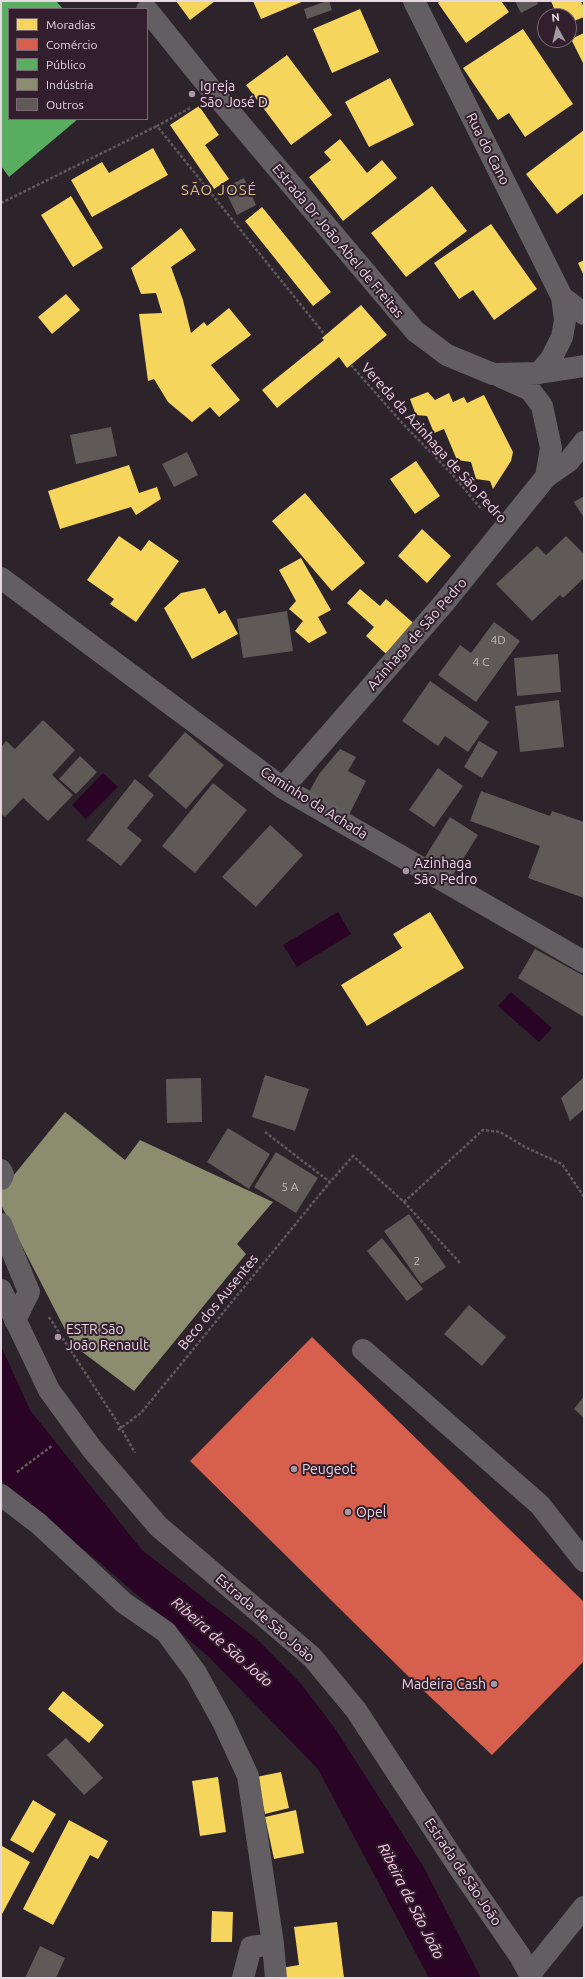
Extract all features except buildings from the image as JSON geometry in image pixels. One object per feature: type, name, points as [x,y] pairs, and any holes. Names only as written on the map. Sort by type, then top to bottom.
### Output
[{"type":"main road","name":"Estrada de São João","points":[[1,1290],[49,1390],[92,1449],[158,1526],[312,1657],[356,1710],[531,1976]]},
{"type":"street","name":"Rua do Cano","points":[[414,1],[562,297],[564,320],[562,337],[552,360],[539,373]]},
{"type":"street","name":"Estrada Dr João Abel de Freitas","points":[[148,10],[214,93],[414,331],[447,355],[493,374],[539,373],[584,366]]},
{"type":"street","name":"Rua do Cano","points":[[562,297],[584,314]]},
{"type":"street","name":"Azinhaga de São Pedro","points":[[493,374],[530,390],[542,406],[551,448],[546,477]]},
{"type":"street","name":"Azinhaga de São Pedro","points":[[283,788],[444,603],[546,477],[568,461],[584,442]]},
{"type":"street","name":"Caminho da Achada","points":[[1,578],[283,788],[584,962]]},
{"type":"street","points":[[1,1170],[4,1175],[1,1179]]},
{"type":"street","points":[[1,1224],[29,1292],[15,1320]]},
{"type":"street","points":[[363,1350],[540,1505],[584,1561]]},
{"type":"street","points":[[1,1495],[40,1524],[124,1603],[166,1632],[196,1673],[223,1722],[248,1776],[273,1944],[276,1978]]},
{"type":"street","points":[[531,1976],[584,1907]]},
{"type":"street","points":[[243,1978],[251,1947],[273,1944]]},
{"type":"path","points":[[1,203],[157,126],[193,106]]},
{"type":"path","points":[[157,126],[325,335]]},
{"type":"path","name":"Vereda da Azinhaga de São Pedro","points":[[351,365],[404,425],[451,473],[501,534]]},
{"type":"path","points":[[404,1202],[483,1130],[500,1132],[524,1147],[562,1164],[584,1197]]},
{"type":"path","points":[[265,1132],[330,1182]]},
{"type":"path","name":"Beco dos Ausentes","points":[[118,1430],[141,1413],[353,1156],[404,1202],[460,1263]]},
{"type":"path","points":[[29,1292],[52,1320],[136,1454]]},
{"type":"path","points":[[15,1474],[56,1443]]},
{"type":"water","points":[[103,773],[118,787],[86,819],[72,805]]},
{"type":"water","points":[[338,912],[351,934],[297,967],[283,945]]},
{"type":"water","points":[[511,992],[552,1028],[539,1042],[498,1006]]},
{"type":"water","name":"Ribeira de São João","points":[[1,1346],[30,1410],[142,1550],[260,1642],[302,1685],[334,1727],[423,1866],[481,1978],[429,1978],[318,1769],[210,1658],[98,1561],[10,1491],[1,1479]]},
{"type":"place","name":"Igreja São José D","points":[[192,94]]},
{"type":"place","name":"Azinhaga São Pedro","points":[[406,871]]},
{"type":"place","name":"ESTR São João Renault","points":[[58,1337]]},
{"type":"place","name":"Peugeot","points":[[294,1469]]},
{"type":"place","name":"Opel","points":[[348,1512]]},
{"type":"place","name":"Madeira Cash","points":[[494,1684]]},
{"type":"district","name":"SÃO JOSÉ","points":[[219,190]]}]
